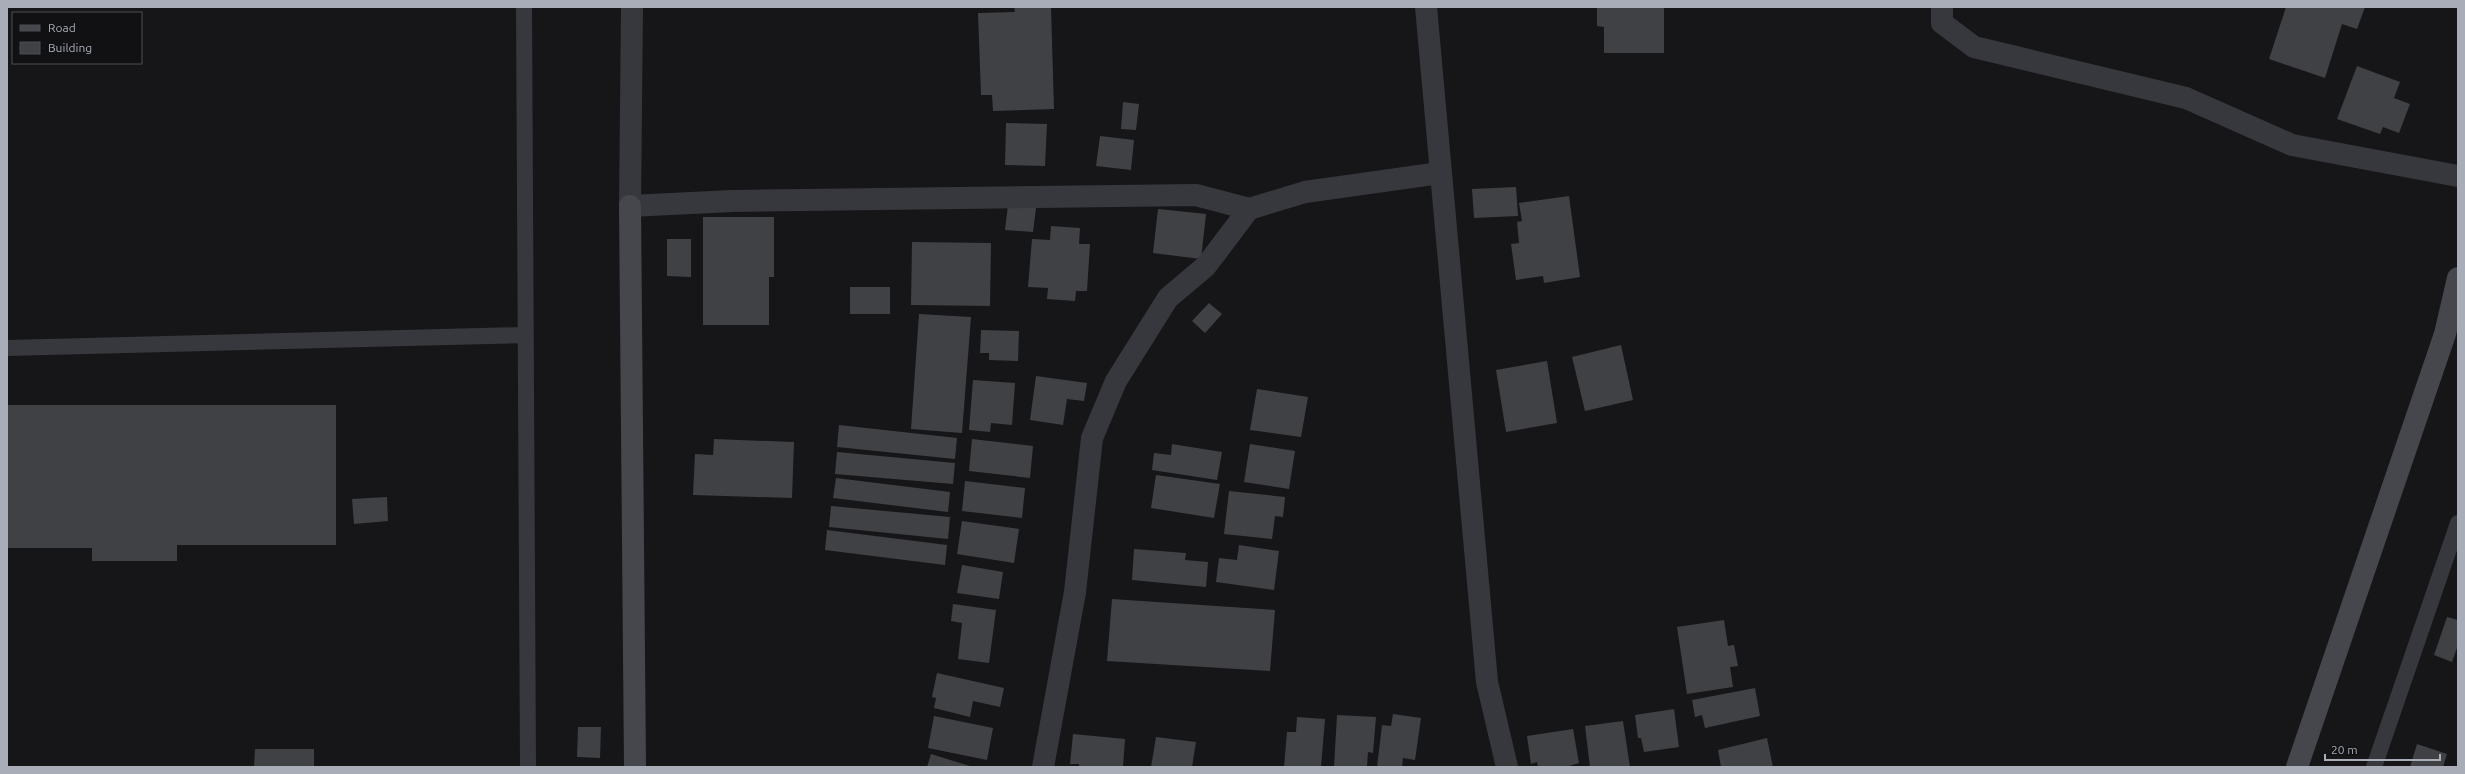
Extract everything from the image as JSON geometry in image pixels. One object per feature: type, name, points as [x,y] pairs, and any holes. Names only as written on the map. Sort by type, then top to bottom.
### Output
[{"type":"street","points":[[632,7],[630,206],[634,767]]},
{"type":"street","points":[[1426,7],[1440,173],[1458,344],[1487,682],[1507,767]]},
{"type":"street","points":[[1942,7],[1942,23],[1974,47],[2186,98],[2292,145],[2458,176]]},
{"type":"street","points":[[630,206],[732,201],[1196,196],[1249,209],[1305,192],[1440,173]]},
{"type":"street","points":[[1043,767],[1075,592],[1092,438],[1116,381],[1168,298],[1206,266],[1249,209]]},
{"type":"street","points":[[2297,767],[2445,334],[2458,278]]},
{"type":"lane","points":[[524,7],[528,767]]},
{"type":"lane","points":[[7,348],[525,336]]},
{"type":"lane","points":[[2374,767],[2458,523]]},
{"type":"building","points":[[1014,7],[1051,7],[1054,109],[993,111],[992,95],[981,95],[978,13],[1015,12]]},
{"type":"building","points":[[1597,7],[1664,7],[1664,53],[1604,53],[1604,27],[1597,26]]},
{"type":"building","points":[[2286,7],[2365,7],[2357,29],[2342,24],[2325,78],[2269,59]]},
{"type":"building","points":[[2357,66],[2400,82],[2394,98],[2410,104],[2399,133],[2383,127],[2380,134],[2337,119]]},
{"type":"building","points":[[1123,102],[1139,104],[1136,130],[1121,129]]},
{"type":"building","points":[[1006,123],[1047,124],[1045,166],[1005,165]]},
{"type":"building","points":[[1100,136],[1134,140],[1131,170],[1096,166]]},
{"type":"building","points":[[1516,187],[1518,216],[1474,218],[1472,189]]},
{"type":"building","points":[[1569,196],[1580,277],[1544,283],[1543,276],[1516,280],[1511,244],[1519,243],[1517,222],[1522,221],[1519,203]]},
{"type":"building","points":[[1008,205],[1036,208],[1033,232],[1005,230]]},
{"type":"building","points":[[1158,209],[1206,214],[1201,259],[1153,253]]},
{"type":"building","points":[[703,217],[774,217],[774,277],[769,277],[769,325],[703,325]]},
{"type":"building","points":[[1051,226],[1080,228],[1079,244],[1090,244],[1087,291],[1076,291],[1075,301],[1047,299],[1048,288],[1028,287],[1032,239],[1050,240]]},
{"type":"building","points":[[667,239],[691,239],[691,277],[667,276]]},
{"type":"building","points":[[912,242],[991,243],[990,306],[911,305]]},
{"type":"building","points":[[850,287],[890,287],[890,314],[850,314]]},
{"type":"building","points":[[1209,303],[1222,314],[1205,333],[1192,321]]},
{"type":"building","points":[[919,314],[971,317],[962,433],[911,429]]},
{"type":"building","points":[[981,330],[1019,331],[1018,361],[989,360],[989,353],[980,353]]},
{"type":"building","points":[[1621,345],[1633,400],[1585,411],[1572,357]]},
{"type":"building","points":[[1547,361],[1557,423],[1506,432],[1496,370]]},
{"type":"building","points":[[1036,376],[1087,383],[1084,401],[1067,399],[1063,425],[1030,420]]},
{"type":"building","points":[[973,380],[1015,383],[1012,425],[991,423],[990,432],[969,430]]},
{"type":"building","points":[[1257,389],[1308,397],[1301,437],[1250,430]]},
{"type":"building","points":[[8,405],[336,405],[336,545],[177,545],[177,561],[92,561],[92,548],[8,548]]},
{"type":"building","points":[[839,425],[957,438],[955,459],[837,447]]},
{"type":"building","points":[[714,439],[794,442],[792,498],[693,495],[695,454],[713,455]]},
{"type":"building","points":[[972,439],[1033,446],[1030,478],[969,471]]},
{"type":"building","points":[[1172,444],[1222,452],[1217,480],[1152,470],[1154,453],[1171,455]]},
{"type":"building","points":[[1250,444],[1295,451],[1289,489],[1244,482]]},
{"type":"building","points":[[837,452],[955,463],[953,484],[835,474]]},
{"type":"building","points":[[1156,475],[1220,484],[1214,518],[1151,508]]},
{"type":"building","points":[[836,478],[950,492],[948,512],[833,498]]},
{"type":"building","points":[[965,481],[1025,488],[1022,518],[962,511]]},
{"type":"building","points":[[1229,491],[1285,497],[1283,517],[1275,516],[1272,539],[1224,534]]},
{"type":"building","points":[[387,497],[388,521],[354,524],[352,499]]},
{"type":"building","points":[[831,506],[950,517],[948,539],[829,527]]},
{"type":"building","points":[[962,521],[1019,529],[1014,563],[957,554]]},
{"type":"building","points":[[827,530],[947,545],[945,565],[825,550]]},
{"type":"building","points":[[1239,545],[1279,551],[1274,590],[1216,582],[1219,558],[1237,560]]},
{"type":"building","points":[[1134,549],[1186,553],[1185,560],[1208,562],[1206,587],[1132,580]]},
{"type":"building","points":[[962,565],[1003,572],[999,599],[957,593]]},
{"type":"building","points":[[1112,599],[1275,610],[1270,671],[1107,661]]},
{"type":"building","points":[[953,604],[996,610],[989,663],[958,659],[962,623],[951,621]]},
{"type":"building","points":[[2447,617],[2458,620],[2458,645],[2452,662],[2434,655]]},
{"type":"building","points":[[1724,620],[1728,646],[1734,645],[1738,666],[1730,667],[1733,687],[1687,694],[1677,627]]},
{"type":"building","points":[[937,673],[1004,688],[1000,707],[973,701],[970,717],[934,708],[936,698],[932,697]]},
{"type":"building","points":[[1755,688],[1760,716],[1705,728],[1702,715],[1695,717],[1692,700]]},
{"type":"building","points":[[1674,709],[1679,747],[1644,752],[1641,738],[1638,738],[1635,715]]},
{"type":"building","points":[[1393,714],[1421,718],[1415,760],[1403,758],[1402,767],[1377,767],[1382,725],[1391,726]]},
{"type":"building","points":[[1337,715],[1376,717],[1373,753],[1368,752],[1367,767],[1334,767]]},
{"type":"building","points":[[934,716],[993,728],[987,760],[928,748]]},
{"type":"building","points":[[1297,717],[1325,719],[1321,767],[1284,767],[1287,732],[1296,732]]},
{"type":"building","points":[[1623,721],[1630,767],[1590,767],[1585,726]]},
{"type":"building","points":[[578,727],[601,727],[600,758],[577,757]]},
{"type":"building","points":[[1573,729],[1579,763],[1566,767],[1538,767],[1537,762],[1531,764],[1527,736]]},
{"type":"building","points":[[1073,734],[1125,739],[1123,767],[1079,767],[1079,764],[1070,764]]},
{"type":"building","points":[[1156,737],[1196,742],[1192,767],[1151,767]]},
{"type":"building","points":[[1767,738],[1773,767],[1721,767],[1718,750]]},
{"type":"building","points":[[2417,744],[2447,754],[2443,767],[2410,767]]},
{"type":"building","points":[[255,749],[314,749],[314,767],[254,767]]},
{"type":"building","points":[[931,754],[973,767],[927,767]]}]
